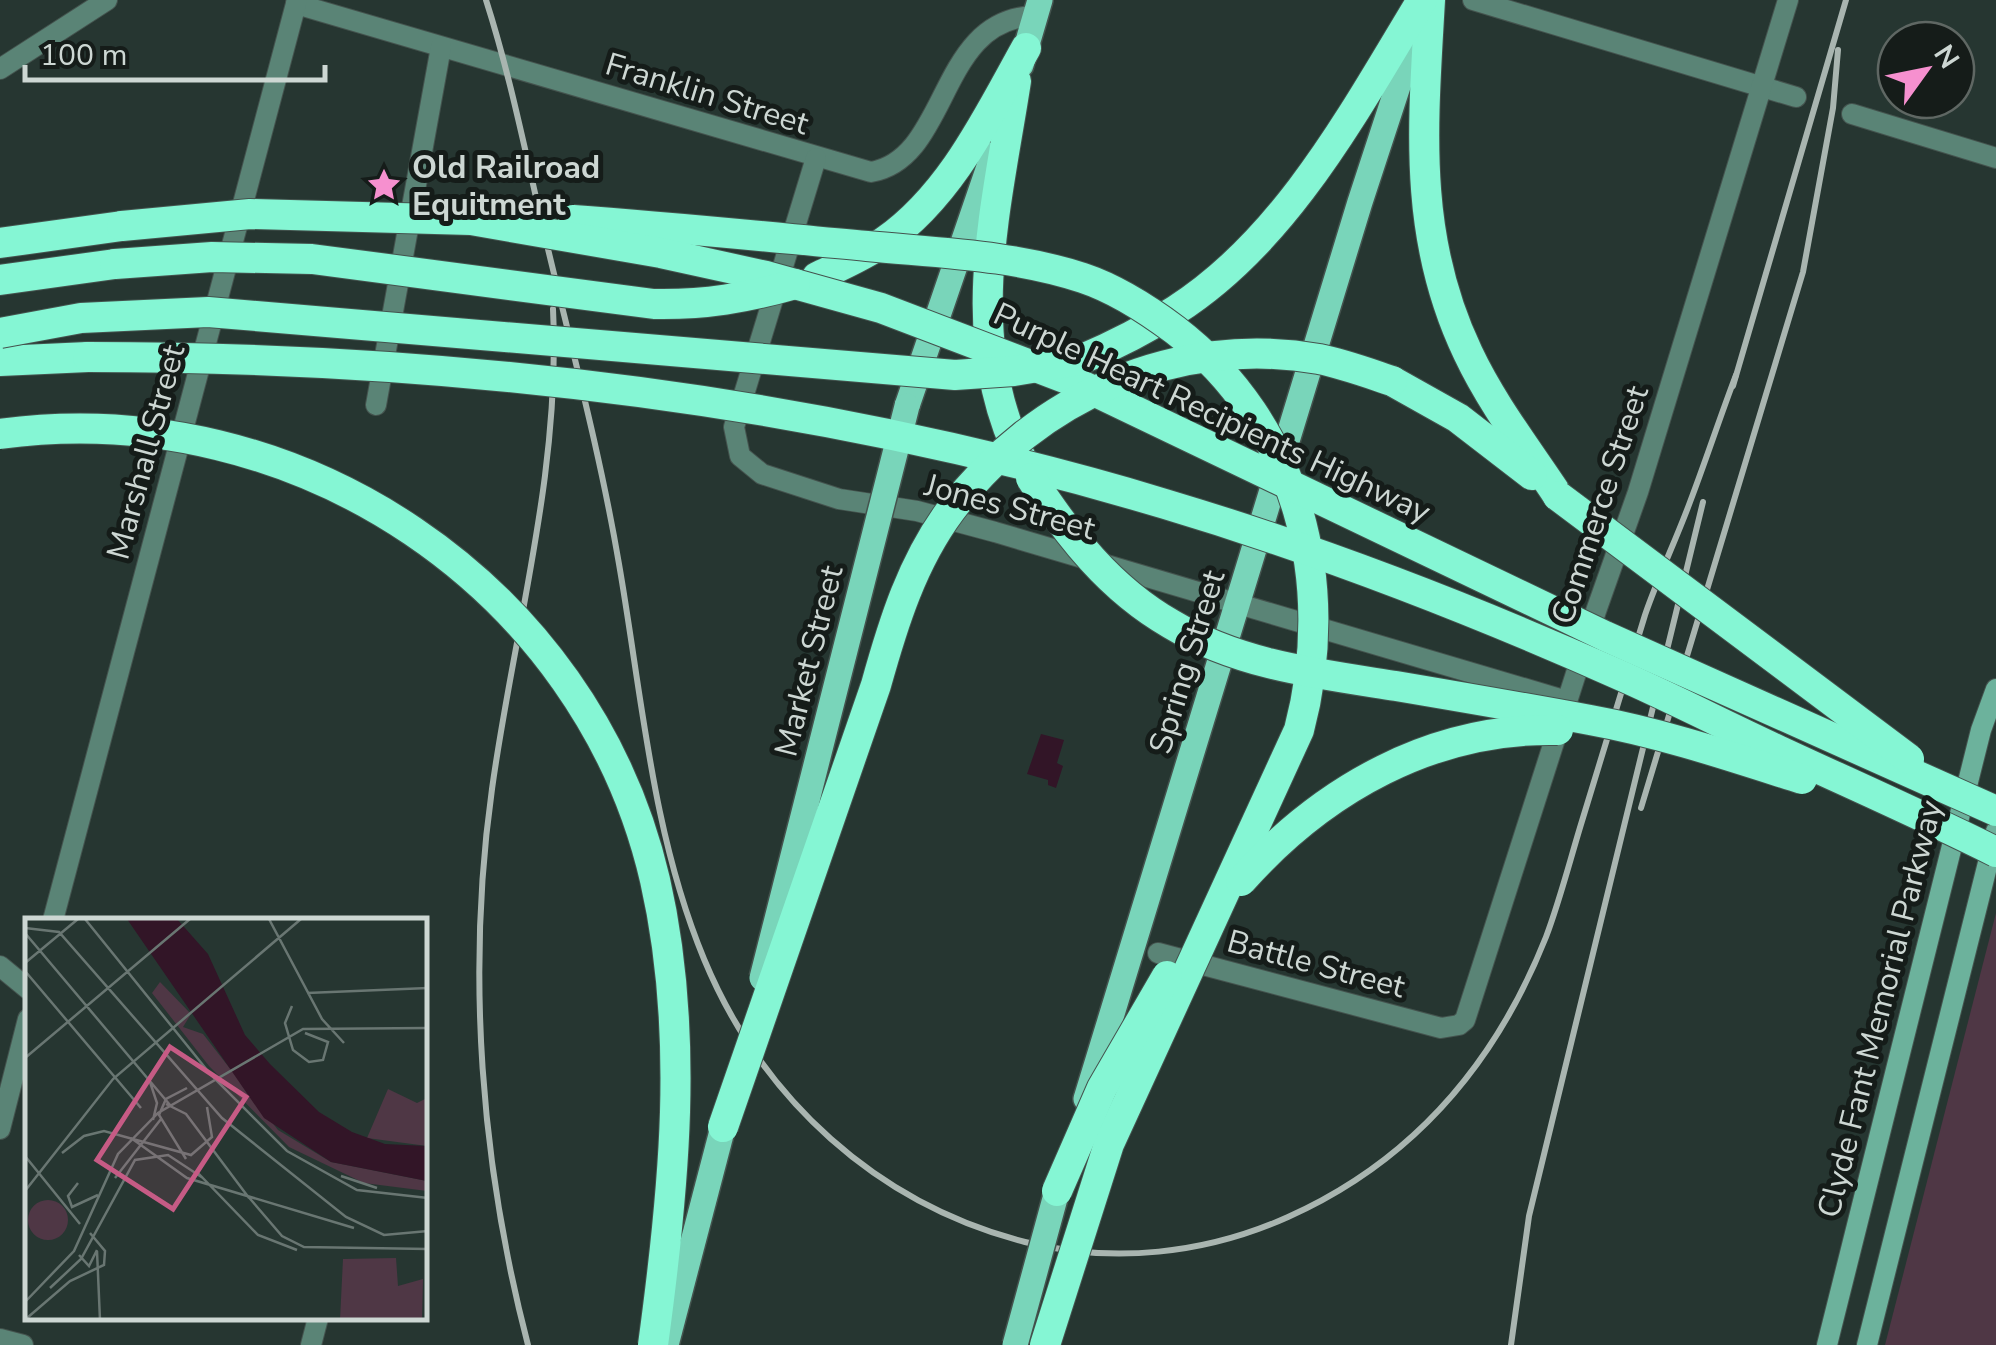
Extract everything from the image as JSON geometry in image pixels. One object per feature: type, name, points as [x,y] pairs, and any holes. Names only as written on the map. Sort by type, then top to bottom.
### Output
[{"type":"highway","points":[[0,333],[80,318],[208,312],[955,375],[1014,371],[1080,360],[1120,343],[1177,310],[1229,268],[1278,216],[1334,144],[1426,0]]},
{"type":"highway","points":[[1426,0],[1422,146],[1434,254],[1468,353],[1492,397],[1558,496]]},
{"type":"highway","points":[[0,280],[116,264],[228,257],[312,259],[654,304],[747,298],[817,277],[885,242],[922,208],[969,150],[1026,48]]},
{"type":"highway","points":[[1016,81],[992,228],[987,286],[996,397],[1009,435],[1062,526],[1128,594],[1170,624],[1212,645],[1267,664],[1618,725],[1924,816]]},
{"type":"highway","name":"Purple Heart Recipients Highway","points":[[0,243],[250,214],[471,220],[661,252],[881,308],[1075,382],[1605,636],[1996,811]]},
{"type":"highway","points":[[471,220],[534,218],[630,224],[982,257],[1042,266],[1086,278],[1120,294],[1185,338],[1231,384],[1274,444],[1300,515],[1312,578],[1315,642],[1307,699],[1286,763],[1110,1144],[1045,1345]]},
{"type":"highway","points":[[723,1127],[876,685],[893,623],[917,567],[950,512],[989,466],[1031,428],[1100,388],[1152,367],[1201,356],[1245,354],[1319,359],[1392,381],[1458,418],[1948,788]]},
{"type":"highway","points":[[0,360],[276,359],[526,377],[712,403],[987,456],[1168,505],[1420,591],[1618,674],[1996,852]]},
{"type":"highway","points":[[0,434],[68,428],[132,430],[212,444],[302,471],[370,503],[448,556],[503,605],[551,660],[591,721],[624,786],[644,839],[662,912],[673,1021],[675,1128],[669,1227],[652,1345]]},
{"type":"highway","points":[[1057,1192],[1102,1088],[1178,958],[1263,856],[1332,800],[1408,756],[1516,729],[1563,730],[1690,746]]},
{"type":"main road","name":"Spring Street","points":[[1015,1345],[1057,1192],[1360,202],[1426,0]]},
{"type":"main road","name":"Market Street","points":[[666,1345],[907,406],[1038,8]]},
{"type":"main road","name":"Clyde Fant Memorial Parkway","points":[[1826,1345],[1981,730],[1996,690]]},
{"type":"main road","points":[[1867,1345],[1996,831]]},
{"type":"street","points":[[0,70],[107,0]]},
{"type":"street","points":[[1473,0],[1796,97]]},
{"type":"street","name":"Commerce Street","points":[[1459,1025],[1470,1009],[1638,492],[1788,0]]},
{"type":"street","name":"Franklin Street","points":[[296,2],[871,172],[900,162],[910,150],[971,47],[986,31],[1038,8]]},
{"type":"street","name":"Marshall Street","points":[[54,918],[296,2]]},
{"type":"street","points":[[376,405],[441,47]]},
{"type":"street","points":[[1852,114],[1996,158]]},
{"type":"street","name":"Jones Street","points":[[816,158],[734,428],[734,442],[749,467],[839,498],[917,511],[995,532],[1567,701]]},
{"type":"street","name":"Battle Street","points":[[1158,952],[1441,1028],[1459,1025]]},
{"type":"street","points":[[0,966],[25,987]]},
{"type":"street","points":[[0,1129],[25,1032]]},
{"type":"street","points":[[311,1345],[317,1320]]},
{"type":"street","points":[[0,1340],[24,1345]]},
{"type":"shaded area","points":[[1041,734],[1064,740],[1057,763],[1063,766],[1056,788],[1048,785],[1048,780],[1027,774]]},
{"type":"shaded area","points":[[1996,913],[1996,1345],[1885,1345]]},
{"type":"railway","points":[[486,0],[512,92],[604,485],[660,814],[686,912],[704,959],[728,1010],[758,1057],[792,1100],[831,1139],[874,1173],[921,1201],[971,1225],[1025,1242],[1058,1249],[1125,1254],[1192,1247],[1257,1230],[1333,1194],[1374,1167],[1445,1103],[1502,1026],[1546,937],[1645,615],[1736,375]]},
{"type":"railway","points":[[1733,386],[1846,0]]},
{"type":"railway","points":[[1641,808],[1803,272],[1833,108],[1838,50]]},
{"type":"railway","points":[[528,1345],[512,1277],[489,1138],[480,928],[492,789],[543,491],[554,370],[553,309]]},
{"type":"railway","points":[[1511,1345],[1529,1216],[1703,502]]},
{"type":"place","name":"Old Railroad Equitment","points":[[384,185]]}]
